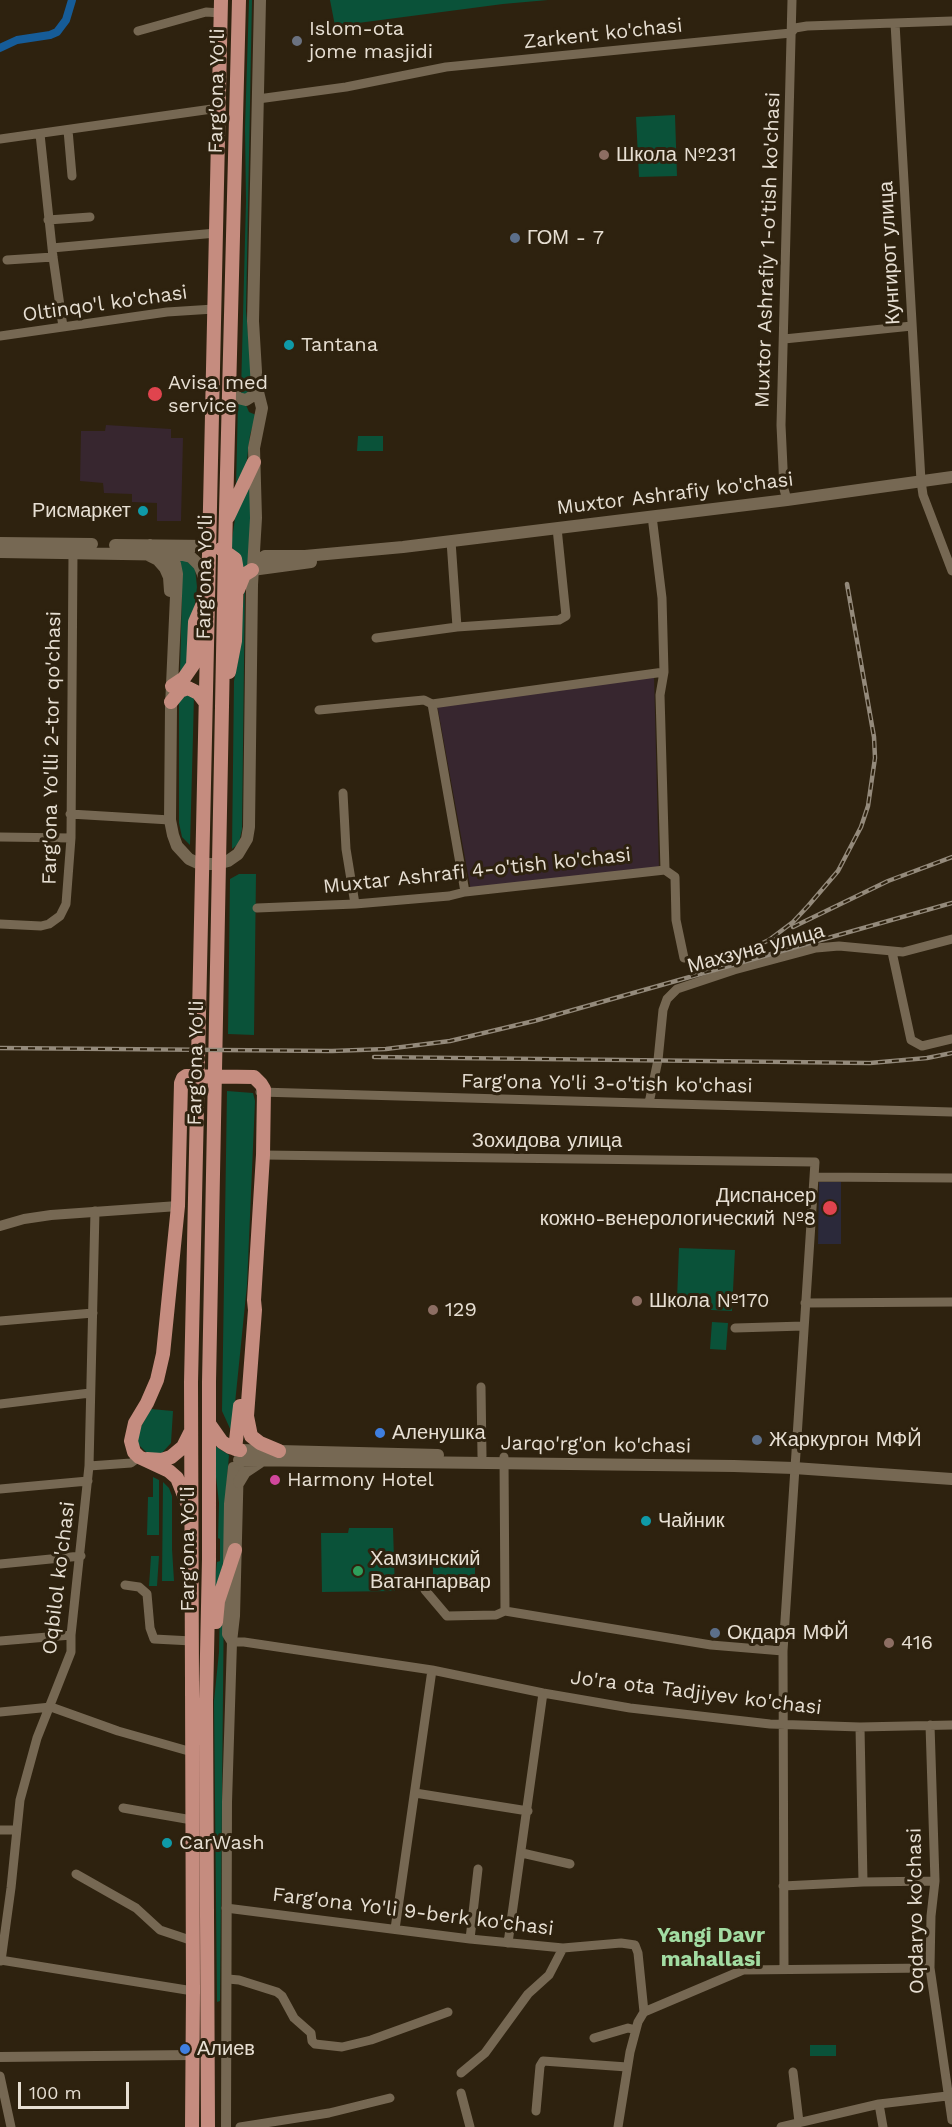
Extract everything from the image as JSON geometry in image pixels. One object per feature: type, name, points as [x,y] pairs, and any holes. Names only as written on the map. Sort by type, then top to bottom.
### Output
[{"type":"main road","name":"Farg'ona Yo'li","points":[[208,2127],[206,1701],[209,1559],[208,1420],[225,551],[239,0]]},
{"type":"main road","points":[[165,553],[174,561],[177,574],[171,702],[170,820],[172,835],[184,855],[200,864],[217,864],[228,861],[238,854],[247,839],[249,827],[252,570],[256,529],[254,448],[261,408],[257,388],[253,321],[260,0]]},
{"type":"main road","name":"Farg'ona Yo'li","points":[[192,2127],[191,1382],[221,7]]},
{"type":"main road","points":[[229,388],[238,398],[249,400]]},
{"type":"main road","points":[[257,388],[247,404],[250,409],[256,411],[261,408]]},
{"type":"main road","points":[[226,522],[254,462]]},
{"type":"main road","name":"Muxtor Ashrafiy ko'chasi","points":[[252,570],[265,556],[305,556],[403,548],[952,477]]},
{"type":"main road","points":[[256,529],[266,548],[284,555]]},
{"type":"main road","points":[[0,543],[73,548],[147,549],[208,546],[225,551],[236,561],[236,594],[235,641],[222,707]]},
{"type":"main road","points":[[0,552],[73,548]]},
{"type":"main road","name":"Muxtor Ashrafiy ko'chasi","points":[[252,570],[391,553],[403,548]]},
{"type":"main road","points":[[147,549],[191,557],[202,569],[207,590],[195,622],[193,665],[184,678],[172,679]]},
{"type":"main road","points":[[147,549],[162,564],[169,577],[172,679]]},
{"type":"main road","points":[[236,594],[244,575],[252,570]]},
{"type":"main road","points":[[171,702],[180,691],[188,688],[196,691],[205,702]]},
{"type":"main road","points":[[192,1516],[177,1478],[169,1471],[139,1457],[132,1446],[131,1436],[135,1423],[153,1391],[161,1366],[178,1206],[181,1094],[187,1087],[194,1085],[250,1086],[263,1095],[255,1310],[247,1416],[251,1436],[260,1443],[279,1451]]},
{"type":"main road","points":[[208,1420],[217,1438],[238,1453],[249,1310],[254,1300]]},
{"type":"main road","name":"Farg'ona Yo'li","points":[[238,1453],[247,1416]]},
{"type":"main road","points":[[139,1457],[153,1460],[171,1457],[183,1447],[191,1425]]},
{"type":"main road","name":"Jarqo'rg'on ko'chasi","points":[[238,1453],[279,1451],[482,1456],[504,1460]]},
{"type":"main road","name":"Jarqo'rg'on ko'chasi","points":[[238,1453],[261,1462],[504,1460],[795,1464],[952,1470]]},
{"type":"main road","points":[[239,1482],[245,1472],[261,1462]]},
{"type":"main road","name":"Jarqo'rg'on ko'chasi","points":[[795,1464],[952,1479]]},
{"type":"main road","points":[[206,1701],[215,1656],[218,1601],[235,1550]]},
{"type":"street","name":"Muxtor Ashrafiy 1-o'tish ko'chasi","points":[[787,500],[784,489],[781,425],[792,0]]},
{"type":"street","points":[[138,31],[221,7]]},
{"type":"street","name":"Zarkent ko'chasi","points":[[258,99],[346,87],[446,67],[791,33],[795,28],[807,26],[952,21]]},
{"type":"street","name":"Кунгирот улица","points":[[895,23],[921,481],[923,495],[952,571]]},
{"type":"street","points":[[0,139],[219,108]]},
{"type":"street","points":[[68,130],[72,176]]},
{"type":"street","points":[[40,134],[48,220],[63,327]]},
{"type":"street","points":[[48,220],[90,217]]},
{"type":"street","points":[[7,260],[216,233]]},
{"type":"street","name":"Oltinqo'l ko'chasi","points":[[0,336],[167,312],[214,309]]},
{"type":"street","points":[[784,339],[912,326]]},
{"type":"street","points":[[652,516],[662,597],[664,672],[660,695],[665,870],[675,876],[676,920],[684,958]]},
{"type":"street","points":[[376,638],[457,627],[559,620],[566,616],[556,528]]},
{"type":"street","points":[[451,541],[457,627]]},
{"type":"street","name":"Farg'ona Yo'lli 2-tor qo'chasi","points":[[0,924],[46,925],[60,916],[68,896],[71,838],[73,548]]},
{"type":"street","points":[[319,710],[424,700],[432,704],[664,672]]},
{"type":"street","points":[[432,704],[465,892]]},
{"type":"street","points":[[343,792],[346,849],[355,904]]},
{"type":"street","points":[[70,814],[170,820]]},
{"type":"street","points":[[0,837],[71,838]]},
{"type":"street","name":"Muxtar Ashrafi 4-o'tish ko'chasi","points":[[257,908],[355,904],[449,896],[465,892],[665,870]]},
{"type":"street","name":"Махзуна улица","points":[[649,1103],[658,1060],[663,1010],[669,996],[677,989],[734,970],[816,948],[839,946],[903,952],[952,939]]},
{"type":"street","points":[[892,952],[911,1040],[922,1046],[952,1039]]},
{"type":"street","name":"Farg'ona Yo'li 3-o'tish ko'chasi","points":[[263,1095],[952,1112]]},
{"type":"street","name":"Зохидова улица","points":[[262,1155],[815,1162],[814,1178]]},
{"type":"street","points":[[784,1969],[783,1651],[814,1178],[952,1178]]},
{"type":"street","points":[[0,1226],[33,1217],[178,1206]]},
{"type":"street","name":"Oqbilol ko'chasi","points":[[1,1960],[20,1800],[37,1738],[71,1652],[89,1466],[95,1211]]},
{"type":"street","points":[[805,1303],[952,1302]]},
{"type":"street","points":[[0,1321],[93,1313]]},
{"type":"street","points":[[735,1328],[804,1326]]},
{"type":"street","points":[[481,1387],[482,1456]]},
{"type":"street","points":[[0,1404],[90,1393]]},
{"type":"street","name":"Farg'ona Yo'li","points":[[226,2127],[228,1979],[226,1908],[238,1453]]},
{"type":"street","name":"Farg'ona Yo'li","points":[[232,1642],[227,1634],[229,1504],[238,1453]]},
{"type":"street","points":[[89,1466],[131,1463],[139,1457]]},
{"type":"street","points":[[504,1460],[505,1611]]},
{"type":"street","points":[[0,1489],[88,1481]]},
{"type":"street","points":[[0,1564],[81,1556]]},
{"type":"street","points":[[125,1585],[139,1587],[147,1594],[150,1628],[154,1639],[192,1641]]},
{"type":"street","points":[[425,1590],[447,1616],[496,1615],[505,1611],[711,1645],[783,1651]]},
{"type":"street","points":[[0,1641],[71,1635]]},
{"type":"street","name":"Jo'ra ota Tadjiyev ko'chasi","points":[[232,1642],[432,1670],[630,1708],[782,1726],[952,1725]]},
{"type":"street","points":[[395,1929],[432,1670]]},
{"type":"street","name":"Jo'ra ota Tadjiyev ko'chasi","points":[[508,1943],[543,1693]]},
{"type":"street","points":[[0,1712],[51,1707],[118,1731],[192,1752]]},
{"type":"street","name":"Oqdaryo ko'chasi","points":[[930,1725],[935,1881],[931,1916],[930,1968],[947,2059],[947,2096],[952,2120]]},
{"type":"street","points":[[860,1727],[863,1882]]},
{"type":"street","points":[[415,1794],[528,1811]]},
{"type":"street","points":[[123,1808],[192,1820]]},
{"type":"street","points":[[0,1830],[16,1830]]},
{"type":"street","points":[[522,1853],[570,1864]]},
{"type":"street","points":[[470,1939],[477,1869]]},
{"type":"street","points":[[76,1874],[136,1908],[160,1930],[193,1941]]},
{"type":"street","points":[[783,1886],[935,1881]]},
{"type":"street","name":"Farg'ona Yo'li 9-berk ko'chasi","points":[[226,1908],[470,1939],[563,1948],[621,1943],[635,1945],[638,1953],[644,2012]]},
{"type":"street","points":[[461,2073],[485,2053],[528,1994],[549,1975],[563,1948]]},
{"type":"street","points":[[1,1960],[193,1990]]},
{"type":"street","points":[[618,2127],[627,2067],[636,2030],[644,2012],[743,1970],[930,1968]]},
{"type":"street","points":[[228,1979],[239,1980],[277,1992],[282,1996],[294,2018],[312,2033],[312,2041],[315,2044],[342,2047],[371,2040],[448,2012]]},
{"type":"street","points":[[594,2038],[628,2028],[636,2030]]},
{"type":"street","points":[[0,2057],[193,2055]]},
{"type":"street","points":[[536,2111],[540,2066],[543,2061],[627,2067]]},
{"type":"street","points":[[793,2072],[799,2122]]},
{"type":"street","points":[[0,2076],[11,2127]]},
{"type":"street","points":[[461,2093],[470,2127]]},
{"type":"street","points":[[781,2127],[879,2104],[947,2096]]},
{"type":"street","points":[[240,2127],[329,2113],[390,2098]]},
{"type":"street","points":[[879,2104],[884,2127]]},
{"type":"street","points":[[827,2115],[829,2127]]},
{"type":"shaded area","points":[[106,425],[171,429],[171,438],[183,438],[181,521],[157,521],[157,503],[132,502],[132,494],[104,493],[103,483],[80,481],[81,431],[105,431]]},
{"type":"shaded area","points":[[654,675],[659,870],[471,891],[437,704]]},
{"type":"shaded area","name":"Диспансер кожно-венерологический №8","points":[[819,1182],[841,1182],[841,1244],[818,1244]]},
{"type":"green space","points":[[249,0],[252,0],[246,311],[253,392],[243,395],[241,392],[246,201],[245,128]]},
{"type":"green space","points":[[330,0],[548,0],[335,26]]},
{"type":"green space","points":[[675,115],[677,176],[639,177],[636,117]]},
{"type":"green space","points":[[238,402],[246,405],[249,412],[256,415],[250,435],[246,467],[236,487]]},
{"type":"green space","points":[[358,436],[383,436],[383,451],[357,451]]},
{"type":"green space","points":[[250,479],[251,561],[244,570],[232,547],[232,539],[236,512]]},
{"type":"green space","points":[[177,559],[186,561],[195,568],[197,587],[187,665],[180,673],[182,591]]},
{"type":"green space","points":[[245,580],[242,829],[239,843],[232,849],[234,681],[239,656]]},
{"type":"green space","points":[[194,694],[190,845],[182,837],[179,823],[179,700],[180,696]]},
{"type":"green space","points":[[239,874],[256,874],[254,1035],[228,1034],[230,879]]},
{"type":"green space","points":[[227,1091],[253,1093],[255,1101],[247,1285],[232,1433],[222,1411]]},
{"type":"green space","points":[[679,1248],[735,1250],[732,1311],[711,1310],[710,1301],[677,1299]]},
{"type":"green space","points":[[712,1322],[728,1323],[726,1350],[710,1349]]},
{"type":"green space","points":[[151,1409],[173,1411],[171,1443],[161,1454],[148,1454],[138,1444],[138,1432]]},
{"type":"green space","points":[[215,1446],[229,1455],[224,1558],[217,1593],[214,1589],[217,1562],[220,1561],[220,1539],[218,1538],[219,1503]]},
{"type":"green space","points":[[153,1477],[159,1480],[159,1535],[147,1535],[148,1497],[153,1497]]},
{"type":"green space","points":[[163,1482],[169,1488],[172,1496],[174,1581],[162,1581]]},
{"type":"green space","name":"Хамзинский Ватанпарвар","points":[[349,1528],[393,1528],[395,1591],[322,1592],[321,1533],[348,1533]]},
{"type":"green space","points":[[151,1556],[159,1556],[157,1586],[149,1586]]},
{"type":"green space","points":[[475,1556],[475,1577],[433,1578],[433,1557]]},
{"type":"green space","points":[[224,1591],[220,2001],[217,2002],[214,1701],[219,1652],[220,1608]]},
{"type":"green space","points":[[810,2045],[836,2045],[836,2056],[810,2056]]},
{"type":"waterway","points":[[0,48],[17,40],[57,32],[66,20],[72,0]]},
{"type":"railway","points":[[735,956],[769,940],[793,922],[808,906],[838,871],[861,827],[868,806],[875,758],[874,737],[847,584]]},
{"type":"railway","points":[[793,927],[888,881],[952,857]]},
{"type":"railway","points":[[0,1048],[332,1051],[386,1049],[450,1041],[534,1021],[952,903]]},
{"type":"railway","points":[[374,1057],[870,1063],[927,1058],[952,1053]]},
{"type":"place","name":"Islom-ota jome masjidi","points":[[297,41]]},
{"type":"place","name":"Школа №231","points":[[604,155]]},
{"type":"place","name":"ГОМ - 7","points":[[515,238]]},
{"type":"place","name":"Tantana","points":[[289,345]]},
{"type":"place","name":"Avisa med service","points":[[155,394]]},
{"type":"place","name":"Рисмаркет","points":[[143,511]]},
{"type":"place","name":"Диспансер кожно-венерологический №8","points":[[830,1208]]},
{"type":"place","name":"Школа №170","points":[[637,1301]]},
{"type":"place","name":"129","points":[[433,1310]]},
{"type":"place","name":"Аленушка","points":[[380,1433]]},
{"type":"place","name":"Жаркургон МФЙ","points":[[757,1440]]},
{"type":"place","name":"Harmony Hotel","points":[[275,1480]]},
{"type":"place","name":"Чайник","points":[[646,1521]]},
{"type":"place","name":"Хамзинский Ватанпарвар","points":[[358,1571]]},
{"type":"place","name":"Окдаря МФЙ","points":[[715,1633]]},
{"type":"place","name":"416","points":[[889,1643]]},
{"type":"place","name":"CarWash","points":[[167,1843]]},
{"type":"place","name":"Алиев","points":[[185,2049]]},
{"type":"district","name":"Yangi Davr mahallasi","points":[[711,1948]]}]
